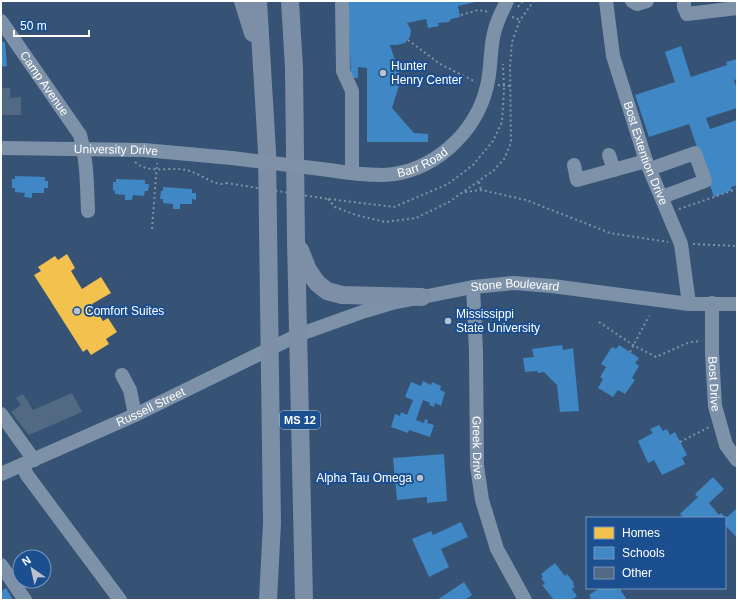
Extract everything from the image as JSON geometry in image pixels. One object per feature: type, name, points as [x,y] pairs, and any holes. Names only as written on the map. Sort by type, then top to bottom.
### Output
[{"type":"main road","points":[[243,1],[255,41],[264,101]]},
{"type":"main road","name":"MS 12","points":[[258,1],[267,152],[272,523],[268,600]]},
{"type":"main road","name":"MS 12","points":[[290,1],[294,68],[296,240],[304,600]]},
{"type":"main road","points":[[294,68],[297,1]]},
{"type":"main road","points":[[296,240],[308,270],[317,283],[327,291],[342,295],[422,297]]},
{"type":"street","points":[[342,1],[343,71],[352,91],[352,173]]},
{"type":"street","name":"Barr Road","points":[[232,158],[352,173],[390,174],[414,168],[433,160],[454,144],[467,128],[482,102],[487,85],[495,30],[500,14],[507,1]]},
{"type":"street","name":"Bost Extention Drive","points":[[606,1],[613,56],[648,165],[681,244],[689,304]]},
{"type":"street","points":[[632,1],[637,4],[647,1]]},
{"type":"street","points":[[684,1],[685,12],[687,14],[737,8]]},
{"type":"street","name":"Camp Avenue","points":[[1,21],[80,135],[84,149],[88,211]]},
{"type":"street","name":"University Drive","points":[[1,148],[130,150],[232,158]]},
{"type":"street","points":[[574,165],[577,180],[614,170],[648,165],[695,153],[705,180],[662,198]]},
{"type":"street","points":[[609,155],[614,170]]},
{"type":"street","name":"Stone Boulevard","points":[[298,335],[392,303],[473,287],[514,283],[552,286],[689,304],[737,304]]},
{"type":"street","name":"Greek Drive","points":[[473,287],[476,351],[478,466],[482,500],[497,549],[525,600]]},
{"type":"street","name":"Bost Drive","points":[[712,303],[715,406],[726,445],[737,460]]},
{"type":"street","name":"Russell Street","points":[[1,474],[135,415],[298,335]]},
{"type":"street","points":[[122,375],[130,390],[135,415]]},
{"type":"street","points":[[1,414],[28,463],[27,476],[120,600]]},
{"type":"street","points":[[1,565],[25,600]]},
{"type":"path","points":[[130,150],[131,157],[138,165],[145,169],[184,169],[193,171],[217,184],[223,185],[226,183],[328,199],[335,207],[356,215],[385,222],[416,218],[449,202],[464,192],[494,170],[504,159],[511,143],[510,66],[512,42],[520,20],[534,1]]},
{"type":"path","points":[[408,40],[440,64],[473,81],[487,85],[510,86]]},
{"type":"path","points":[[152,229],[158,162]]},
{"type":"path","points":[[479,181],[481,190]]},
{"type":"path","points":[[678,209],[737,189]]},
{"type":"path","points":[[464,192],[481,190],[526,200],[610,233],[681,244],[737,246]]},
{"type":"path","points":[[630,352],[649,316]]},
{"type":"path","points":[[599,322],[633,345],[656,357],[690,342],[712,342]]},
{"type":"path","points":[[680,442],[707,427],[720,424]]},
{"type":"building: Homes","name":"Comfort Suites","points":[[67,254],[75,268],[71,271],[82,289],[101,277],[111,293],[92,304],[103,321],[108,318],[117,332],[106,339],[109,344],[91,355],[87,349],[83,352],[34,275],[41,271],[38,267],[55,256],[58,260]]},
{"type":"building: Schools","name":"Hunter Henry Center","points":[[348,1],[475,2],[458,6],[460,17],[451,19],[449,22],[438,23],[439,26],[428,28],[426,19],[407,23],[411,30],[410,37],[405,43],[390,45],[401,79],[392,108],[414,133],[428,134],[428,142],[367,142],[367,68],[358,67],[358,78],[351,78]]},
{"type":"building: Schools","points":[[1,42],[5,42],[7,66],[1,67]]},
{"type":"building: Schools","points":[[681,46],[691,77],[727,65],[726,62],[737,59],[737,79],[734,80],[737,89],[737,108],[706,118],[710,129],[737,120],[737,185],[731,187],[732,190],[714,197],[689,124],[649,137],[635,95],[675,82],[665,52]]},
{"type":"building: Schools","points":[[15,176],[45,177],[45,181],[48,181],[48,188],[44,188],[44,193],[32,193],[32,198],[24,197],[25,193],[15,192],[15,188],[12,188],[12,179],[15,179]]},
{"type":"building: Schools","points":[[116,179],[145,180],[145,184],[149,184],[148,191],[145,191],[144,196],[133,195],[132,200],[125,200],[125,195],[115,194],[115,191],[113,190],[113,182],[116,182]]},
{"type":"building: Schools","points":[[163,187],[192,189],[192,193],[196,193],[196,200],[192,199],[192,204],[180,204],[180,209],[173,209],[173,204],[163,203],[163,199],[160,199]]},
{"type":"building: Schools","points":[[562,345],[563,350],[573,348],[579,411],[560,412],[557,385],[544,372],[525,372],[523,358],[534,357],[532,349]]},
{"type":"building: Schools","points":[[619,345],[639,358],[635,363],[639,366],[632,378],[635,380],[625,394],[618,390],[613,397],[598,388],[603,379],[600,377],[606,367],[601,364],[612,347],[616,349]]},
{"type":"building: Schools","points":[[423,381],[431,385],[432,382],[441,386],[440,390],[445,392],[441,406],[435,403],[434,407],[429,405],[430,403],[423,400],[416,420],[424,423],[425,419],[428,420],[427,423],[434,425],[430,437],[409,430],[408,433],[391,427],[395,414],[400,416],[401,412],[407,415],[413,400],[405,397],[411,382],[421,386]]},
{"type":"building: Schools","points":[[659,425],[663,431],[667,429],[670,435],[675,432],[687,455],[682,458],[685,464],[662,475],[654,460],[648,463],[638,441],[653,433],[650,429]]},
{"type":"building: Schools","name":"Alpha Tau Omega","points":[[444,454],[447,501],[427,503],[427,497],[397,500],[393,458]]},
{"type":"building: Schools","points":[[713,477],[724,489],[709,503],[719,515],[721,513],[725,517],[683,517],[680,514],[698,497],[695,494]]},
{"type":"building: Schools","points":[[737,508],[737,538],[726,526],[726,518]]},
{"type":"building: Schools","points":[[461,522],[468,537],[441,549],[449,567],[429,577],[412,539],[431,531],[433,535]]},
{"type":"building: Schools","points":[[555,563],[565,576],[567,574],[574,583],[573,584],[575,587],[572,589],[577,596],[572,600],[554,600],[542,585],[545,584],[541,578],[543,577],[541,574]]},
{"type":"building: Schools","points":[[464,582],[472,595],[465,600],[437,600]]},
{"type":"building: Schools","points":[[6,588],[13,600],[1,600],[1,591]]},
{"type":"building: Schools","points":[[598,589],[620,589],[627,600],[588,600],[591,598],[589,595]]},
{"type":"building: Other","points":[[1,88],[10,88],[10,98],[21,97],[21,115],[1,115]]},
{"type":"building: Other","points":[[72,393],[82,412],[29,435],[11,412],[21,405],[16,398],[23,394],[33,410]]},
{"type":"place","name":"Hunter Henry Center","points":[[383,73]]},
{"type":"place","name":"Comfort Suites","points":[[77,311]]},
{"type":"place","name":"Mississippi State University","points":[[448,321]]},
{"type":"place","name":"Alpha Tau Omega","points":[[420,478]]}]
